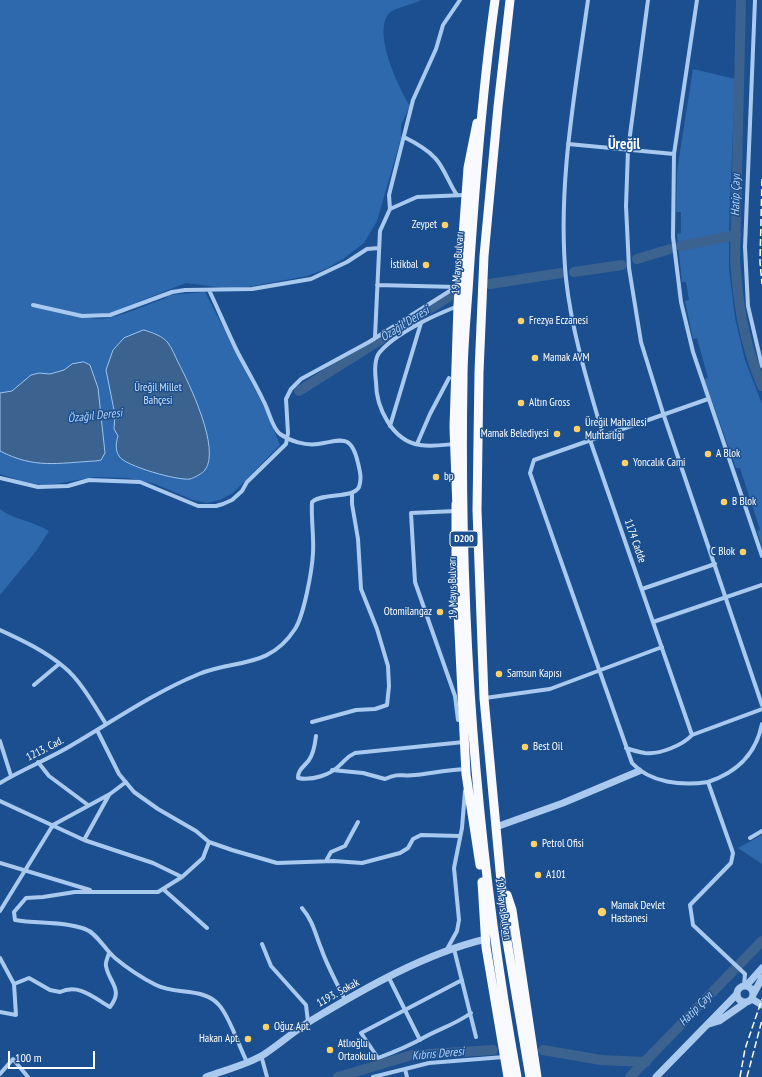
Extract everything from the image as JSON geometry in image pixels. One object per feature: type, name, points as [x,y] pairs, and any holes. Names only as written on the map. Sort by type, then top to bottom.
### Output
[{"type":"highway","name":"19 Mayıs Bulvarı","points":[[494,0],[475,181],[463,376],[464,564],[466,634],[478,806],[505,1012],[517,1077]]},
{"type":"highway","name":"19 Mayıs Bulvarı","points":[[510,0],[484,256],[479,372],[477,510],[484,698],[503,884],[506,935],[530,1077]]},
{"type":"highway","points":[[484,101],[474,133],[468,168],[461,195],[462,256],[458,287],[454,444],[456,571],[466,774],[480,870],[486,939],[508,1077]]},
{"type":"highway","points":[[462,256],[470,269]]},
{"type":"highway","points":[[456,507],[464,564]]},
{"type":"highway","points":[[503,884],[512,910],[537,1077]]},
{"type":"street","points":[[376,337],[380,231],[390,209],[390,195],[413,100],[436,50],[444,25],[460,0]]},
{"type":"street","points":[[588,0],[568,144],[563,236],[566,280],[573,329],[582,367],[603,435]]},
{"type":"street","points":[[648,0],[628,150],[626,206],[629,268],[641,342],[663,413],[762,705]]},
{"type":"street","points":[[698,0],[674,154],[673,237],[681,302],[693,352],[762,556]]},
{"type":"street","points":[[755,0],[745,247],[748,306],[762,366]]},
{"type":"street","points":[[404,137],[416,143],[435,158],[449,184],[461,195]]},
{"type":"street","points":[[568,144],[674,154]]},
{"type":"street","points":[[390,209],[417,197],[461,195]]},
{"type":"street","points":[[33,305],[67,313],[99,317],[110,315],[172,292],[185,290],[252,289],[311,279],[347,262],[367,249],[379,248]]},
{"type":"street","points":[[377,285],[458,287]]},
{"type":"street","points":[[0,478],[38,487],[68,486],[89,480],[140,482],[198,506],[216,506],[232,500],[242,491],[247,482],[279,453],[286,444],[286,399],[291,389],[301,379],[376,337],[458,287]]},
{"type":"street","points":[[209,290],[238,352],[265,402],[276,430],[287,438],[307,444],[317,444],[336,440],[350,444],[356,453],[361,474],[360,485],[357,490],[352,493],[352,504],[358,539],[361,589],[388,666],[389,686],[387,705],[375,709],[356,710],[312,722]]},
{"type":"street","points":[[454,444],[431,446],[417,444],[404,438],[390,426],[381,409],[376,393],[376,362],[379,353],[421,323],[458,305]]},
{"type":"street","points":[[390,426],[421,323]]},
{"type":"street","points":[[417,444],[438,396],[449,378]]},
{"type":"street","points":[[708,398],[534,460],[530,473],[626,748],[632,763],[639,771],[660,780],[678,784],[691,785],[721,778],[735,770],[745,759],[755,745],[762,724]]},
{"type":"street","name":"1174 Cadde","points":[[590,440],[692,735]]},
{"type":"street","name":"1213. Cad.","points":[[0,783],[200,674],[255,661],[270,653],[285,641],[295,629],[302,613],[313,554],[312,502],[317,497],[352,493]]},
{"type":"street","points":[[456,507],[411,513],[415,582],[455,696],[458,720]]},
{"type":"street","points":[[642,589],[715,564]]},
{"type":"street","points":[[653,622],[762,585]]},
{"type":"street","points":[[0,630],[27,642],[59,664],[77,682],[106,724]]},
{"type":"street","points":[[484,698],[550,690],[662,647]]},
{"type":"street","points":[[34,685],[59,664]]},
{"type":"street","points":[[626,748],[646,754],[653,753],[688,740],[692,735],[762,709]]},
{"type":"street","points":[[97,730],[119,774],[134,792],[158,809],[196,831],[209,842],[277,862],[326,861],[362,863],[400,853],[408,848],[413,839],[421,835],[460,836]]},
{"type":"street","points":[[316,736],[314,751],[309,761],[301,768],[298,778],[315,780],[340,765],[347,756],[355,753],[464,742]]},
{"type":"street","points":[[0,741],[11,776]]},
{"type":"street","points":[[38,762],[49,776],[88,805]]},
{"type":"street","points":[[332,770],[363,773],[385,779],[396,774],[413,775],[444,770],[466,774],[460,836],[454,868],[459,920],[457,932],[445,952]]},
{"type":"street","points":[[496,827],[563,803],[639,771]]},
{"type":"street","points":[[0,911],[53,825],[110,794],[126,782]]},
{"type":"street","points":[[708,782],[733,853],[732,863],[690,905],[694,925],[745,974],[745,986]]},
{"type":"street","points":[[84,840],[110,794]]},
{"type":"street","points":[[0,801],[16,810],[53,825],[84,840],[153,863],[182,877]]},
{"type":"street","points":[[326,861],[331,852],[345,846],[358,822]]},
{"type":"street","points":[[750,838],[762,831]]},
{"type":"street","points":[[209,842],[203,858],[182,877],[158,892],[75,892],[26,898],[14,912],[15,920],[32,923],[68,925],[86,929],[109,953],[156,986],[168,990],[203,995],[212,998],[224,1013],[247,1062]]},
{"type":"street","points":[[0,863],[94,892]]},
{"type":"street","points":[[163,889],[207,928]]},
{"type":"street","points":[[302,908],[309,917],[321,949],[346,1000]]},
{"type":"street","name":"1193. Sokak","points":[[206,1077],[262,1055],[308,1022],[388,978],[445,952],[486,939]]},
{"type":"street","points":[[262,944],[271,966],[306,1005],[308,1022]]},
{"type":"street","points":[[454,949],[476,1037]]},
{"type":"street","points":[[14,984],[29,978],[50,990],[60,992],[67,989],[77,988],[110,1007],[116,999],[116,991],[106,964],[109,953]]},
{"type":"street","points":[[0,958],[2,966],[14,984],[16,1015],[0,1012]]},
{"type":"street","points":[[656,1077],[737,994],[739,988],[745,986],[762,968]]},
{"type":"street","points":[[388,978],[420,1040]]},
{"type":"street","points":[[709,1024],[719,1021],[746,1003],[753,996],[762,978]]},
{"type":"street","points":[[462,980],[361,1033],[378,1058],[459,1022],[470,1013]]},
{"type":"street","points":[[745,986],[751,988],[753,996],[762,1005]]},
{"type":"street","points":[[737,994],[740,1001],[746,1003]]},
{"type":"street","points":[[262,1055],[267,1077]]},
{"type":"street","points":[[373,1077],[429,1063],[505,1057]]},
{"type":"street","points":[[0,1074],[13,1059],[28,1077]]},
{"type":"street","points":[[405,1069],[407,1077]]},
{"type":"green space","name":"Üreğil Millet Bahçesi","points":[[0,0],[421,0],[392,11],[386,19],[384,30],[388,58],[399,86],[410,106],[401,125],[401,138],[377,221],[364,243],[343,259],[326,269],[307,276],[248,287],[224,288],[186,283],[110,313],[90,318],[98,319],[117,316],[164,299],[169,295],[205,292],[266,411],[280,445],[233,493],[220,500],[207,503],[193,500],[155,484],[128,478],[95,477],[42,485],[21,481],[0,474]]},
{"type":"green space","points":[[693,69],[735,79],[729,230],[729,269],[735,318],[745,360],[762,404],[762,547],[757,531],[760,530],[740,468],[736,468],[704,379],[708,378],[697,338],[693,339],[685,301],[689,300],[686,282],[682,282],[677,234],[681,233],[681,212],[676,212],[677,171]]},
{"type":"green space","points":[[0,509],[11,516],[49,531],[37,550],[0,595]]},
{"type":"green space","points":[[762,835],[762,864],[738,848]]},
{"type":"water","points":[[144,330],[161,337],[169,345],[196,400],[202,416],[209,447],[209,460],[204,471],[190,479],[175,478],[152,472],[131,464],[119,456],[116,449],[118,436],[114,429],[115,415],[106,370],[113,350],[124,338]]},
{"type":"water","points":[[84,362],[90,365],[98,388],[105,453],[101,460],[46,464],[35,463],[13,457],[0,451],[0,393],[12,391],[31,375],[39,373],[50,374],[64,370],[72,364]]},
{"type":"waterway","name":"Hatip Çayı","points":[[741,0],[735,259],[740,308],[746,339],[762,386]]},
{"type":"waterway","name":"Özağıl Deresi","points":[[681,246],[736,235]]},
{"type":"waterway","name":"Özağıl Deresi","points":[[637,259],[670,249]]},
{"type":"waterway","name":"Özağıl Deresi","points":[[574,272],[622,265]]},
{"type":"waterway","name":"Özağıl Deresi","points":[[490,284],[561,273]]},
{"type":"waterway","name":"Özağıl Deresi","points":[[299,391],[450,296]]},
{"type":"waterway","name":"Özağıl Deresi","points":[[88,417],[128,413]]},
{"type":"waterway","name":"Hatip Çayı","points":[[630,1077],[762,941]]},
{"type":"waterway","name":"Kıbrıs Deresi","points":[[338,1077],[412,1055],[493,1050]]},
{"type":"waterway","name":"Kıbrıs Deresi","points":[[543,1050],[601,1060],[646,1062]]},
{"type":"railway","points":[[762,179],[760,262],[762,284]]},
{"type":"railway","points":[[740,1077],[745,1049],[762,999]]},
{"type":"railway","points":[[747,1077],[762,1020]]},
{"type":"place","name":"Zeypet","points":[[445,225]]},
{"type":"place","name":"İstikbal","points":[[426,265]]},
{"type":"place","name":"Frezya Eczanesi","points":[[521,321]]},
{"type":"place","name":"Mamak AVM","points":[[535,358]]},
{"type":"place","name":"Altın Gross","points":[[521,403]]},
{"type":"place","name":"Üreğil Mahallesi Muhtarlığı","points":[[577,429]]},
{"type":"place","name":"Mamak Belediyesi","points":[[557,434]]},
{"type":"place","name":"A Blok","points":[[708,454]]},
{"type":"place","name":"Yoncalık Cami","points":[[625,463]]},
{"type":"place","name":"bp","points":[[436,477]]},
{"type":"place","name":"B Blok","points":[[724,502]]},
{"type":"place","name":"C Blok","points":[[743,552]]},
{"type":"place","name":"Otomilangaz","points":[[440,612]]},
{"type":"place","name":"Samsun Kapısı","points":[[499,674]]},
{"type":"place","name":"Best Oil","points":[[525,747]]},
{"type":"place","name":"Petrol Ofisi","points":[[534,844]]},
{"type":"place","name":"A101","points":[[538,875]]},
{"type":"place","name":"Mamak Devlet Hastanesi","points":[[602,912]]},
{"type":"place","name":"Oğuz Apt.","points":[[266,1027]]},
{"type":"place","name":"Hakan Apt.","points":[[248,1039]]},
{"type":"place","name":"Atlıoğlu Ortaokulu","points":[[330,1050]]},
{"type":"district","name":"Üreğil","points":[[624,145]]}]
